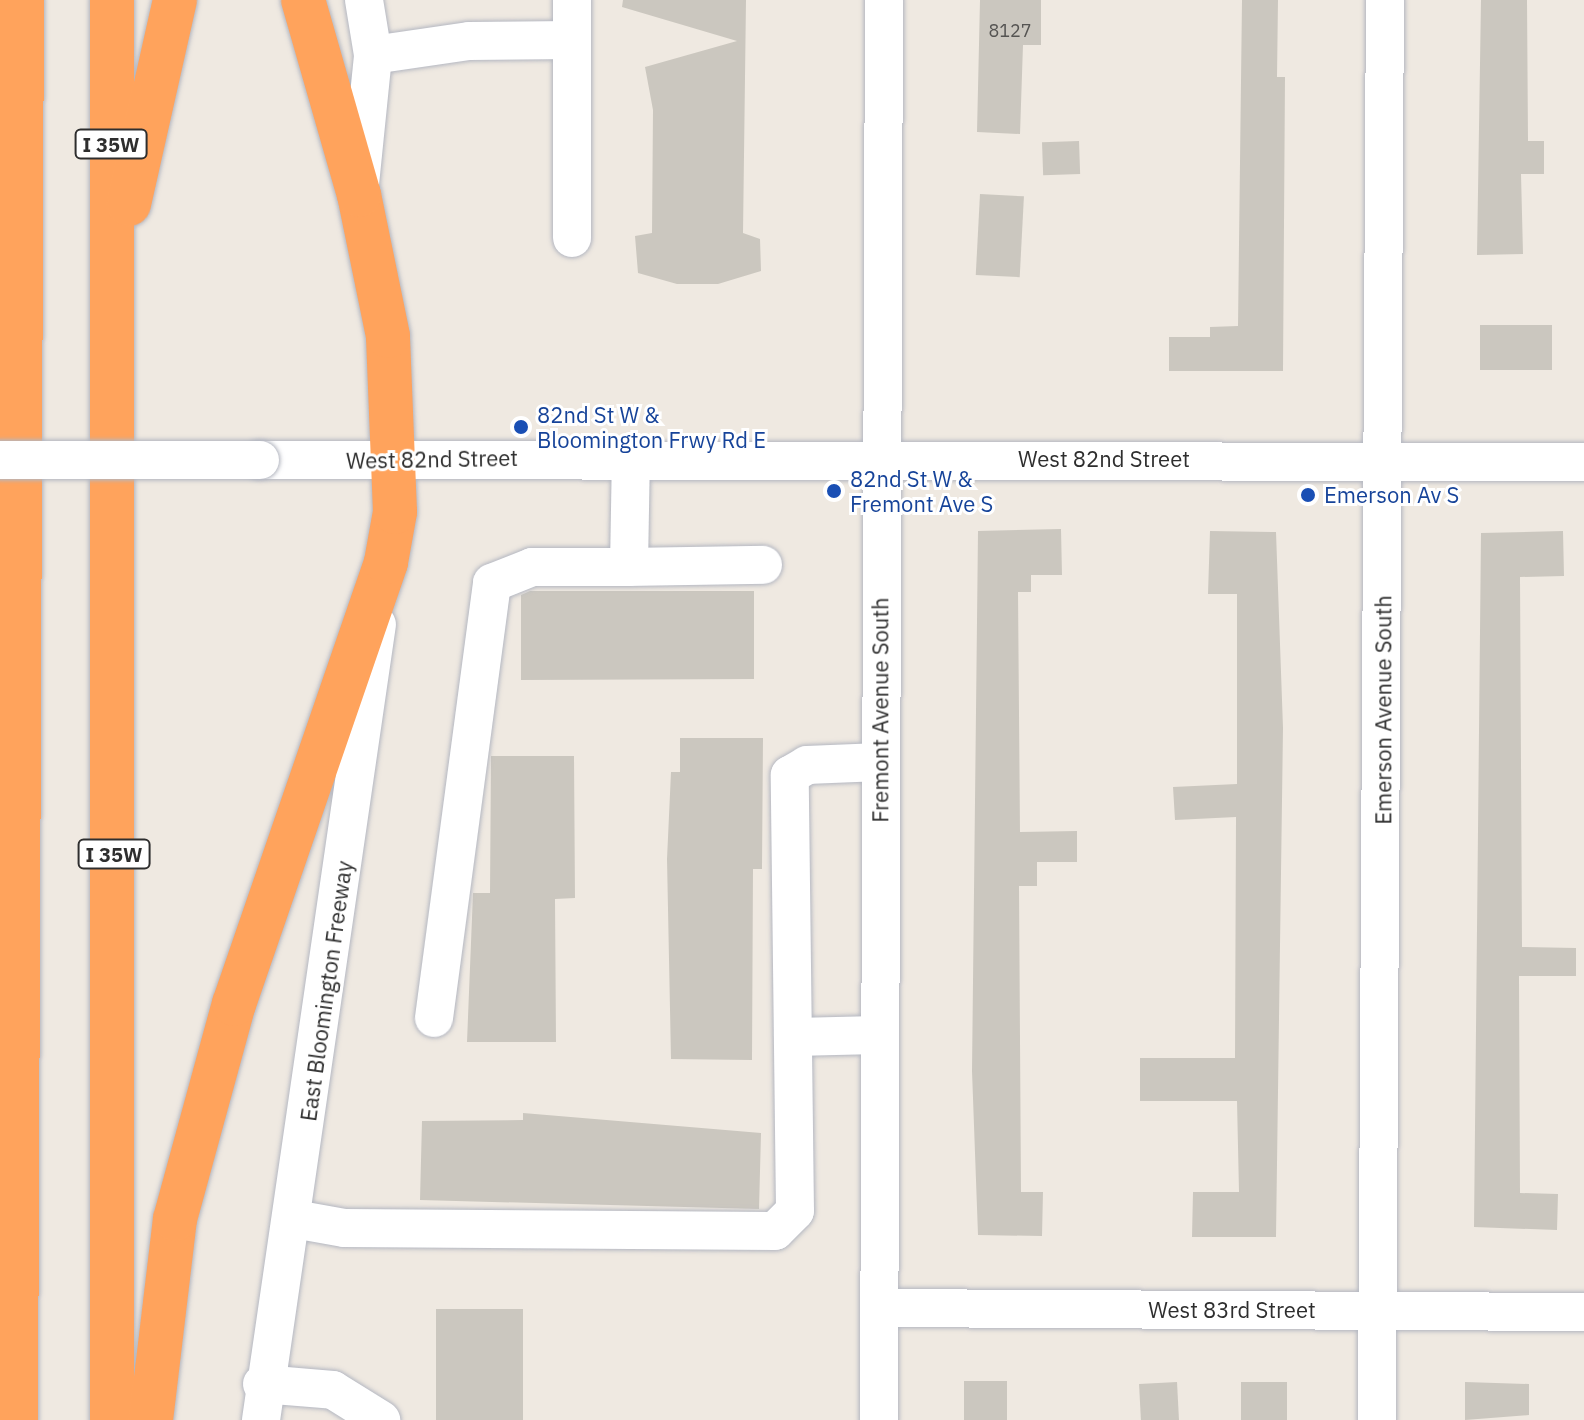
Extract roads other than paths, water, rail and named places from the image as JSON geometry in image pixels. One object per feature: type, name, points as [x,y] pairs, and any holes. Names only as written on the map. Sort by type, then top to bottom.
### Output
[{"type":"highway","points":[[16,1420],[22,0]]},
{"type":"highway","name":"I 35W","points":[[112,0],[112,1420]]},
{"type":"highway","points":[[111,288],[175,0]]},
{"type":"highway","points":[[151,1420],[175,1219],[234,1004],[386,562],[395,512],[388,336],[359,195],[308,14]]},
{"type":"street","points":[[359,195],[373,55],[364,0]]},
{"type":"street","points":[[572,0],[572,238]]},
{"type":"street","name":"Fremont Avenue South","points":[[879,1420],[884,0]]},
{"type":"street","name":"Emerson Avenue South","points":[[1377,1420],[1385,0]]},
{"type":"street","points":[[373,55],[469,41],[572,40]]},
{"type":"street","points":[[629,567],[631,457]]},
{"type":"street","name":"West 82nd Street","points":[[0,460],[394,462],[631,457],[1584,462]]},
{"type":"street","name":"East Bloomington Freeway","points":[[262,1402],[294,1219],[386,562]]},
{"type":"street","points":[[434,1018],[492,583],[532,567],[763,565]]},
{"type":"street","points":[[294,1219],[344,1228],[775,1231],[795,1211],[790,775],[807,765],[880,762]]},
{"type":"street","points":[[793,1037],[879,1035]]},
{"type":"street","name":"West 83rd Street","points":[[880,1308],[1584,1312]]},
{"type":"street","points":[[262,1402],[333,1390],[381,1420]]},
{"type":"place","name":"82nd St W & Bloomington Frwy Rd E","points":[[521,427]]},
{"type":"place","name":"82nd St W & Fremont Ave S","points":[[834,491]]},
{"type":"place","name":"Emerson Av S","points":[[1308,495]]}]
